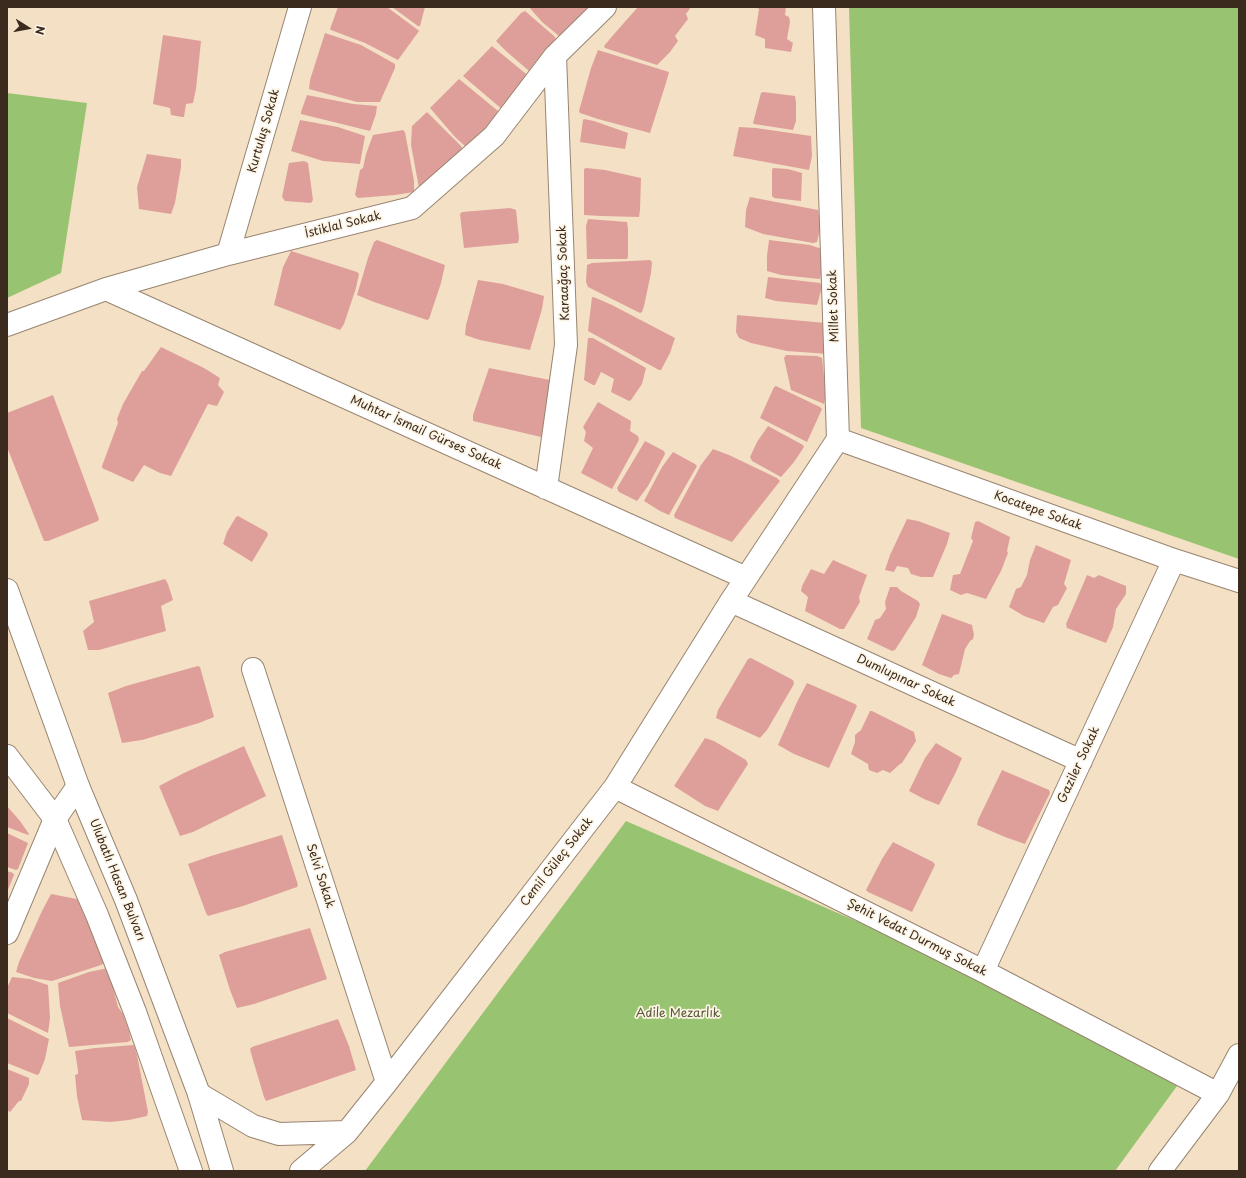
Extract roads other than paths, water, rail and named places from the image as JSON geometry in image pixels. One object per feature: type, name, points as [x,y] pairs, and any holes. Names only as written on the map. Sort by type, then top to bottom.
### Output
[{"type":"street","name":"Kurtuluş Sokak","points":[[228,254],[300,7]]},
{"type":"street","name":"İstiklal Sokak","points":[[7,325],[106,289],[228,254],[412,208],[494,136],[555,56],[605,7]]},
{"type":"street","name":"Millet Sokak","points":[[824,7],[838,439]]},
{"type":"street","name":"Karaağaç Sokak","points":[[546,488],[566,344],[555,56]]},
{"type":"street","name":"Muhtar İsmail Gürses Sokak","points":[[106,289],[746,578]]},
{"type":"street","name":"Kocatepe Sokak","points":[[838,439],[1174,560],[1239,581]]},
{"type":"street","points":[[746,578],[838,439]]},
{"type":"street","name":"Gaziler Sokak","points":[[983,971],[1174,560]]},
{"type":"street","name":"Cemil Güleç Sokak","points":[[301,1171],[347,1132],[615,787],[746,578]]},
{"type":"street","name":"Ulubatlı Hasan Bulvarı","points":[[7,590],[78,786],[126,900],[199,1094],[222,1171]]},
{"type":"street","name":"Dumlupınar Sokak","points":[[731,601],[1081,761]]},
{"type":"street","name":"Selvi Sokak","points":[[253,669],[387,1082]]},
{"type":"street","points":[[7,756],[54,819],[103,929],[135,1012],[191,1171]]},
{"type":"street","points":[[7,933],[54,819],[78,786]]},
{"type":"street","name":"Şehit Vedat Durmuş Sokak","points":[[615,787],[983,971],[1218,1094]]},
{"type":"street","points":[[1160,1171],[1218,1094],[1239,1055]]},
{"type":"street","points":[[199,1094],[253,1126],[279,1134],[347,1132]]},
{"type":"park label","name":"Adile Mezarlık","points":[[678,1014]]}]
